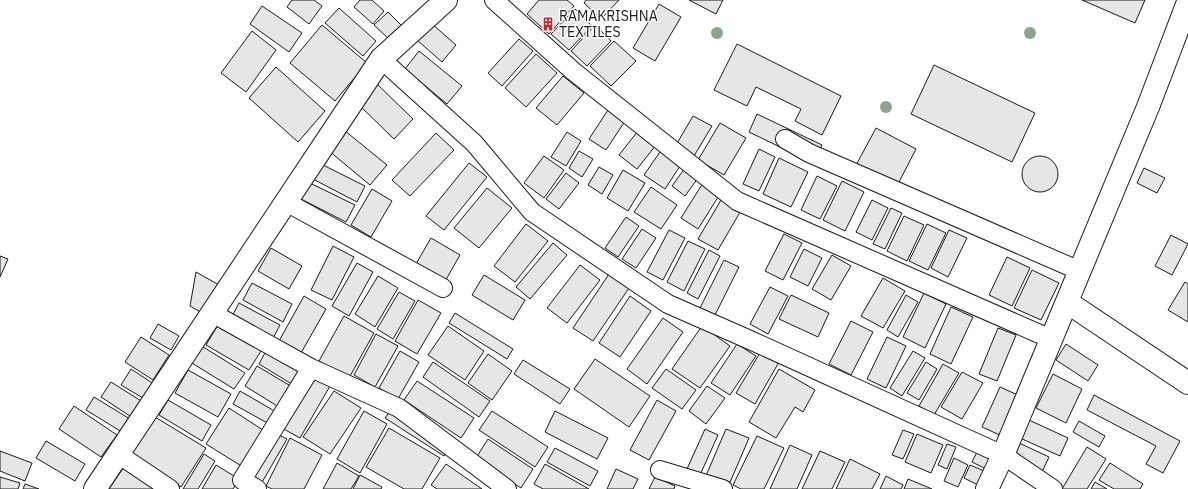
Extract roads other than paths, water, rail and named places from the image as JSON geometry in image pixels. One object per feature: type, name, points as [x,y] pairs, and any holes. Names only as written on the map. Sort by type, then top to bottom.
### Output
[{"type":"street","points":[[95,489],[381,59],[446,0]]},
{"type":"street","points":[[494,0],[573,71],[737,201],[1051,339]]},
{"type":"street","points":[[987,489],[1003,455],[1148,107],[1188,2]]},
{"type":"street","points":[[381,59],[474,143],[532,212],[668,304],[1003,455],[1053,489]]},
{"type":"street","points":[[785,139],[809,152],[1080,271]]},
{"type":"street","points":[[286,202],[444,288]]},
{"type":"street","points":[[1067,302],[1188,383]]},
{"type":"street","points":[[212,313],[311,368],[399,408],[507,489]]},
{"type":"street","points":[[256,489],[242,480],[311,368]]},
{"type":"street","points":[[118,454],[170,489]]},
{"type":"street","points":[[660,470],[723,489]]},
{"type":"place","name":"RAMAKRISHNA TEXTILES","points":[[548,24]]}]
